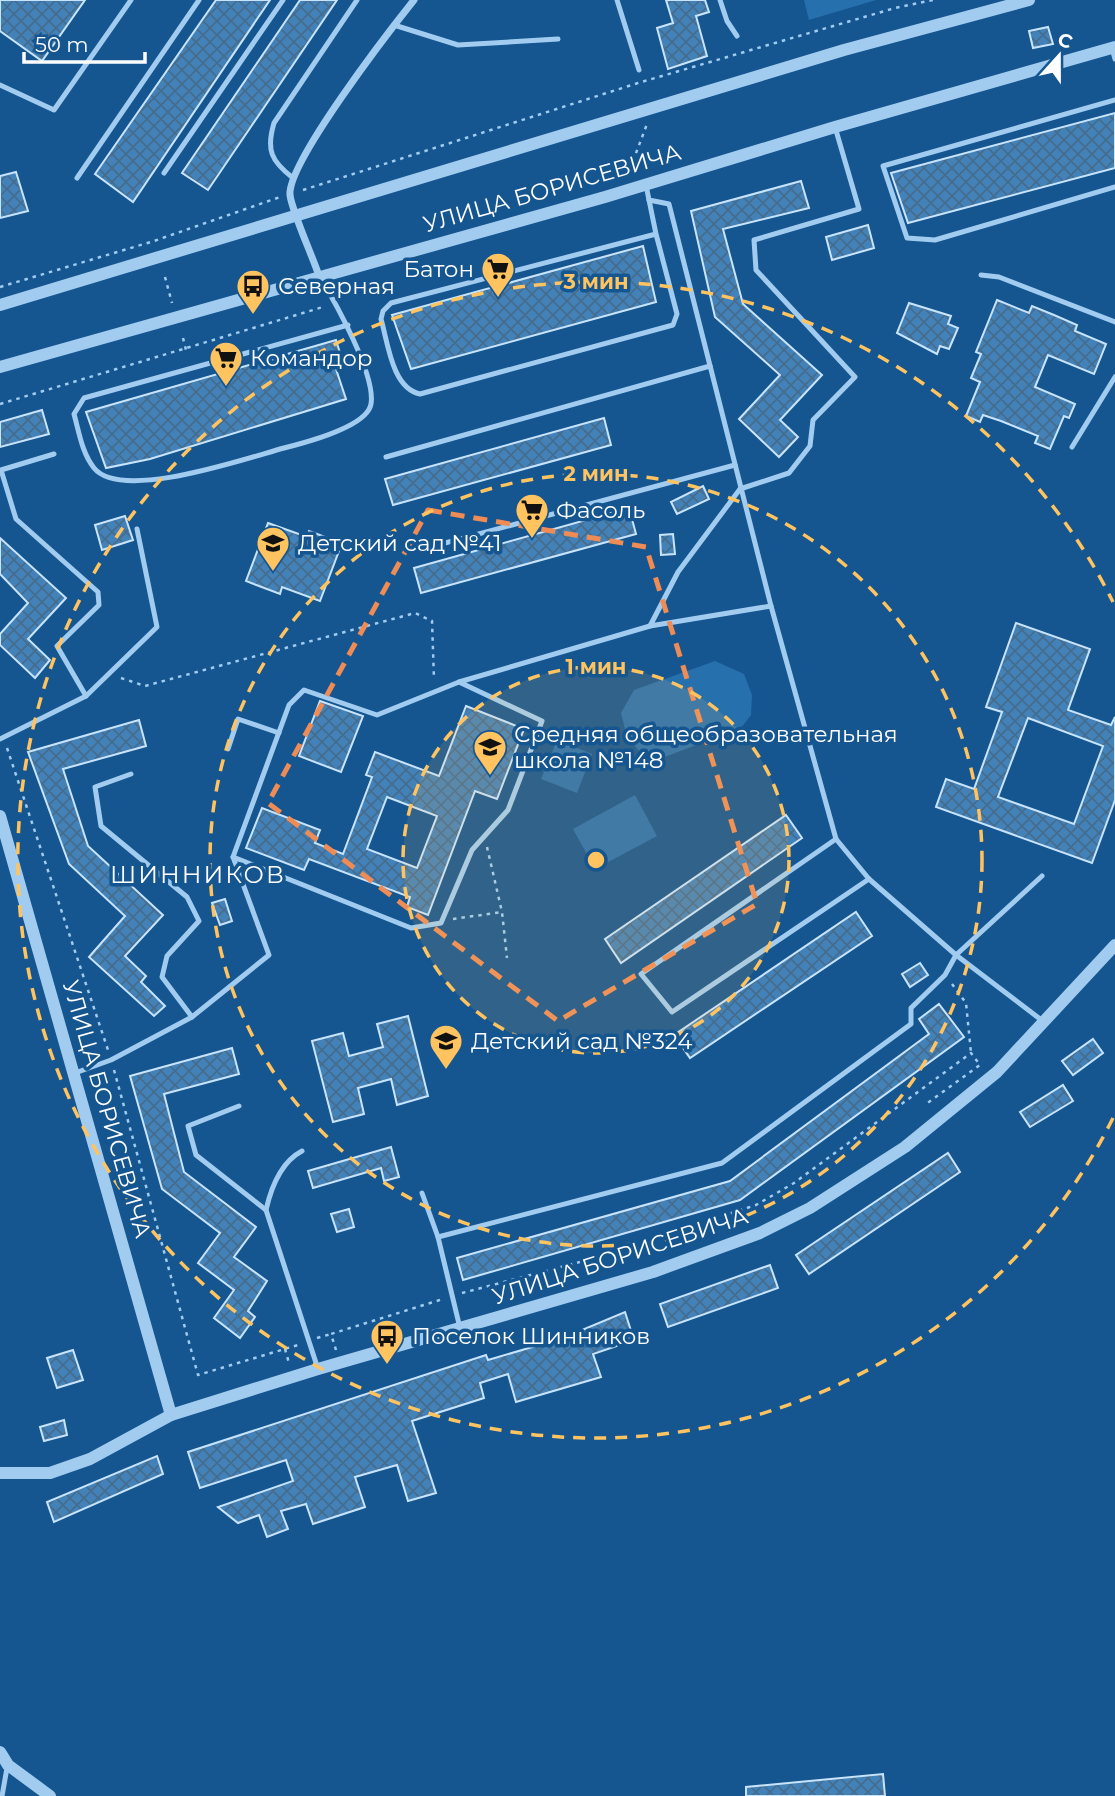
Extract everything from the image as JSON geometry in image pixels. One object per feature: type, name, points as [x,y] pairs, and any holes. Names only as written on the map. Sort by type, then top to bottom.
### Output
[{"type":"street","points":[[319,276],[290,194],[293,178],[310,145],[414,0]]},
{"type":"street","name":"УЛИЦА БОРИСЕВИЧА","points":[[0,305],[831,54],[1029,0]]},
{"type":"street","name":"УЛИЦА БОРИСЕВИЧА","points":[[0,367],[835,127],[1114,51]]},
{"type":"street","name":"УЛИЦА БОРИСЕВИЧА","points":[[0,816],[171,1415]]},
{"type":"street","name":"УЛИЦА БОРИСЕВИЧА","points":[[0,1473],[50,1473],[90,1459],[171,1415],[318,1369],[653,1272],[760,1233],[810,1208],[905,1147],[997,1072],[1115,945]]},
{"type":"street","points":[[0,1752],[8,1765],[51,1796]]},
{"type":"lane","points":[[0,85],[54,110],[131,0]]},
{"type":"lane","points":[[77,178],[199,0]]},
{"type":"lane","points":[[164,173],[283,0]]},
{"type":"lane","points":[[293,178],[275,164],[269,140],[274,123],[357,0]]},
{"type":"lane","points":[[617,0],[639,69]]},
{"type":"lane","points":[[720,0],[727,21],[737,36]]},
{"type":"lane","points":[[394,25],[458,45],[558,39]]},
{"type":"lane","points":[[1115,100],[883,166],[907,238],[935,240],[1115,187]]},
{"type":"lane","points":[[650,625],[678,572],[740,489],[789,473],[810,446],[813,420],[856,377],[756,270],[754,240],[859,209],[835,127]]},
{"type":"lane","points":[[645,183],[677,314],[673,325],[420,394],[406,388],[399,378],[381,319],[383,311],[391,303],[656,234]]},
{"type":"lane","points":[[649,200],[669,204],[740,489],[836,839],[869,879],[956,955],[1044,1022]]},
{"type":"lane","points":[[981,275],[999,277],[1115,322]]},
{"type":"lane","points":[[319,276],[348,326],[370,388],[371,404],[365,416],[350,425],[304,443],[164,480],[124,482],[96,471],[84,451],[74,414],[84,398],[348,326]]},
{"type":"lane","points":[[386,457],[710,366]]},
{"type":"lane","points":[[1072,447],[1115,377]]},
{"type":"lane","points":[[54,454],[1,470],[16,520],[98,592],[99,605],[57,646],[86,696]]},
{"type":"lane","points":[[419,550],[735,465]]},
{"type":"lane","points":[[1,738],[86,696],[157,627],[137,528]]},
{"type":"lane","points":[[75,1073],[111,1060],[192,1017],[269,955],[233,857],[289,705],[304,690],[377,715],[459,682],[650,625],[771,606]]},
{"type":"lane","points":[[233,857],[411,928],[442,921],[472,850],[508,810],[542,721],[459,682]]},
{"type":"lane","points":[[228,748],[238,719],[279,733]]},
{"type":"lane","points":[[131,774],[95,787],[101,826],[187,897],[198,921],[167,956],[162,977],[192,1017]]},
{"type":"lane","points":[[836,839],[641,974],[671,1012],[869,879]]},
{"type":"lane","points":[[438,1237],[722,1163],[911,1024],[911,1008],[945,975],[956,955],[1042,876]]},
{"type":"lane","points":[[239,1106],[188,1126],[196,1155],[266,1210]]},
{"type":"lane","points":[[302,1151],[289,1158],[270,1192],[266,1210],[318,1369]]},
{"type":"lane","points":[[422,1193],[438,1237],[460,1330]]},
{"type":"lane","points":[[2,1796],[8,1765]]},
{"type":"path","points":[[0,287],[154,241],[290,194],[638,83],[895,8],[933,0]]},
{"type":"path","points":[[600,184],[630,169],[649,121]]},
{"type":"path","points":[[165,277],[172,303]]},
{"type":"path","points":[[0,404],[323,307]]},
{"type":"path","points":[[183,338],[186,350]]},
{"type":"path","points":[[110,674],[145,686],[415,613],[432,621],[435,690]]},
{"type":"path","points":[[1,738],[111,1060],[198,1375],[453,1296],[594,1258],[755,1205],[794,1184],[971,1053]]},
{"type":"path","points":[[486,842],[502,912],[507,958]]},
{"type":"path","points":[[442,921],[502,912]]},
{"type":"path","points":[[926,1104],[980,1065],[971,1053],[966,1003],[945,975]]},
{"type":"path","points":[[331,1334],[336,1350]]},
{"type":"path","points":[[285,1349],[290,1366]]},
{"type":"highlighted area","points":[[428,510],[646,547],[757,904],[558,1021],[268,803]]},
{"type":"shaded area","points":[[804,0],[876,0],[809,20]]},
{"type":"shaded area","points":[[715,661],[744,674],[752,695],[751,715],[741,728],[662,758],[638,750],[626,733],[621,713],[634,690]]},
{"type":"shaded area","points":[[557,740],[592,754],[577,793],[541,779]]},
{"type":"shaded area","points":[[635,795],[657,836],[595,869],[573,829]]},
{"type":"building","points":[[0,0],[85,0],[42,61],[0,31]]},
{"type":"building","points":[[216,0],[270,0],[133,202],[95,174]]},
{"type":"building","points":[[300,0],[337,0],[208,190],[182,173]]},
{"type":"building","points":[[666,0],[705,0],[709,12],[696,16],[707,56],[668,69],[657,28],[673,23]]},
{"type":"building","points":[[1048,27],[1053,44],[1033,48],[1029,31]]},
{"type":"building","points":[[1115,113],[1115,168],[908,223],[891,173]]},
{"type":"building","points":[[16,172],[28,211],[0,218],[0,176]]},
{"type":"building","points":[[801,181],[809,208],[723,229],[743,304],[822,375],[780,420],[798,437],[779,457],[739,419],[780,375],[715,317],[691,211]]},
{"type":"building","points":[[868,225],[874,248],[832,260],[826,237]]},
{"type":"building","points":[[643,246],[656,302],[411,369],[392,315]]},
{"type":"building","points":[[997,300],[1029,313],[1032,306],[1077,325],[1075,331],[1106,344],[1094,374],[1048,355],[1035,387],[1075,404],[1069,418],[1064,416],[1050,449],[1035,443],[1038,436],[1001,421],[983,415],[980,422],[966,416],[980,382],[971,378],[981,354],[976,352]]},
{"type":"building","points":[[909,303],[951,316],[948,324],[958,328],[949,349],[940,346],[937,354],[897,333]]},
{"type":"building","points":[[336,340],[344,366],[336,369],[346,399],[150,459],[106,468],[86,412]]},
{"type":"building","points":[[42,410],[49,434],[0,447],[0,422]]},
{"type":"building","points":[[604,418],[611,445],[393,505],[385,479]]},
{"type":"building","points":[[703,486],[709,499],[677,514],[671,502]]},
{"type":"building","points":[[629,508],[636,534],[421,593],[414,568]]},
{"type":"building","points":[[125,516],[133,540],[102,550],[95,525]]},
{"type":"building","points":[[268,523],[307,537],[309,531],[342,543],[320,601],[282,587],[280,594],[246,581]]},
{"type":"building","points":[[673,534],[675,554],[661,555],[660,535]]},
{"type":"building","points":[[0,538],[66,598],[28,639],[50,660],[35,678],[0,645],[0,634],[28,603],[0,574]]},
{"type":"building","points":[[1016,623],[1090,649],[1068,710],[1111,725],[1115,717],[1115,800],[1092,863],[936,807],[946,779],[974,789],[1002,712],[986,707]],"holes":[[[1028,718],[1103,746],[1074,824],[998,797]]]},
{"type":"building","points":[[320,701],[363,716],[341,772],[299,756]]},
{"type":"building","points":[[466,706],[524,729],[497,799],[475,791],[428,915],[407,907],[410,897],[309,859],[304,870],[246,848],[262,808],[320,830],[315,843],[343,854],[372,777],[366,775],[375,752],[439,776]],"holes":[[[387,797],[437,816],[417,868],[367,849]]]},
{"type":"building","points":[[139,720],[146,746],[63,769],[88,846],[163,915],[125,956],[146,976],[141,982],[165,1006],[154,1016],[89,957],[125,916],[69,864],[28,752]]},
{"type":"building","points":[[786,815],[802,838],[621,963],[605,939]]},
{"type":"building","points":[[225,899],[232,921],[220,925],[212,903]]},
{"type":"building","points":[[856,912],[872,936],[690,1058],[674,1035]]},
{"type":"building","points":[[920,963],[928,975],[910,987],[902,974]]},
{"type":"building","points":[[939,1004],[964,1037],[740,1200],[463,1280],[457,1258],[730,1181],[929,1034],[919,1019]]},
{"type":"building","points":[[408,1016],[428,1096],[397,1105],[391,1079],[358,1088],[364,1114],[333,1122],[312,1041],[343,1033],[349,1056],[383,1047],[377,1024]]},
{"type":"building","points":[[1093,1039],[1103,1053],[1073,1075],[1062,1061]]},
{"type":"building","points":[[232,1048],[239,1074],[164,1094],[184,1172],[256,1227],[234,1257],[267,1281],[248,1311],[255,1317],[240,1338],[214,1318],[234,1290],[198,1263],[220,1233],[162,1189],[130,1076]]},
{"type":"building","points":[[1063,1085],[1073,1101],[1030,1127],[1020,1112]]},
{"type":"building","points":[[391,1147],[399,1177],[384,1181],[381,1168],[313,1188],[308,1171]]},
{"type":"building","points":[[948,1153],[960,1172],[809,1274],[796,1255]]},
{"type":"building","points":[[349,1209],[354,1227],[337,1232],[331,1214]]},
{"type":"building","points":[[770,1265],[778,1288],[668,1327],[660,1304]]},
{"type":"building","points":[[625,1312],[634,1340],[593,1354],[601,1377],[516,1402],[508,1374],[480,1383],[484,1398],[412,1421],[436,1493],[408,1501],[397,1465],[355,1477],[365,1507],[313,1524],[306,1504],[281,1511],[288,1529],[267,1537],[259,1515],[238,1523],[218,1507],[293,1481],[286,1460],[200,1488],[188,1452],[486,1355],[488,1360],[563,1338]]},
{"type":"building","points":[[73,1350],[83,1380],[57,1388],[47,1358]]},
{"type":"building","points":[[64,1420],[67,1435],[44,1441],[40,1427]]},
{"type":"building","points":[[157,1456],[163,1474],[54,1522],[47,1502]]},
{"type":"building","points":[[883,1774],[885,1796],[746,1796],[746,1787]]},
{"type":"place","name":"Батон","points":[[498,299]]},
{"type":"place","name":"Северная","points":[[253,316]]},
{"type":"place","name":"Командор","points":[[226,388]]},
{"type":"place","name":"Фасоль","points":[[532,540]]},
{"type":"place","name":"Детский сад №41","points":[[273,573]]},
{"type":"place","name":"Средняя общеобразовательная школа №148","points":[[490,777]]},
{"type":"place","name":"Детский сад №324","points":[[446,1071]]},
{"type":"place","name":"Поселок Шинников","points":[[387,1366]]},
{"type":"district","name":"ШИННИКОВ","points":[[198,874]]}]
